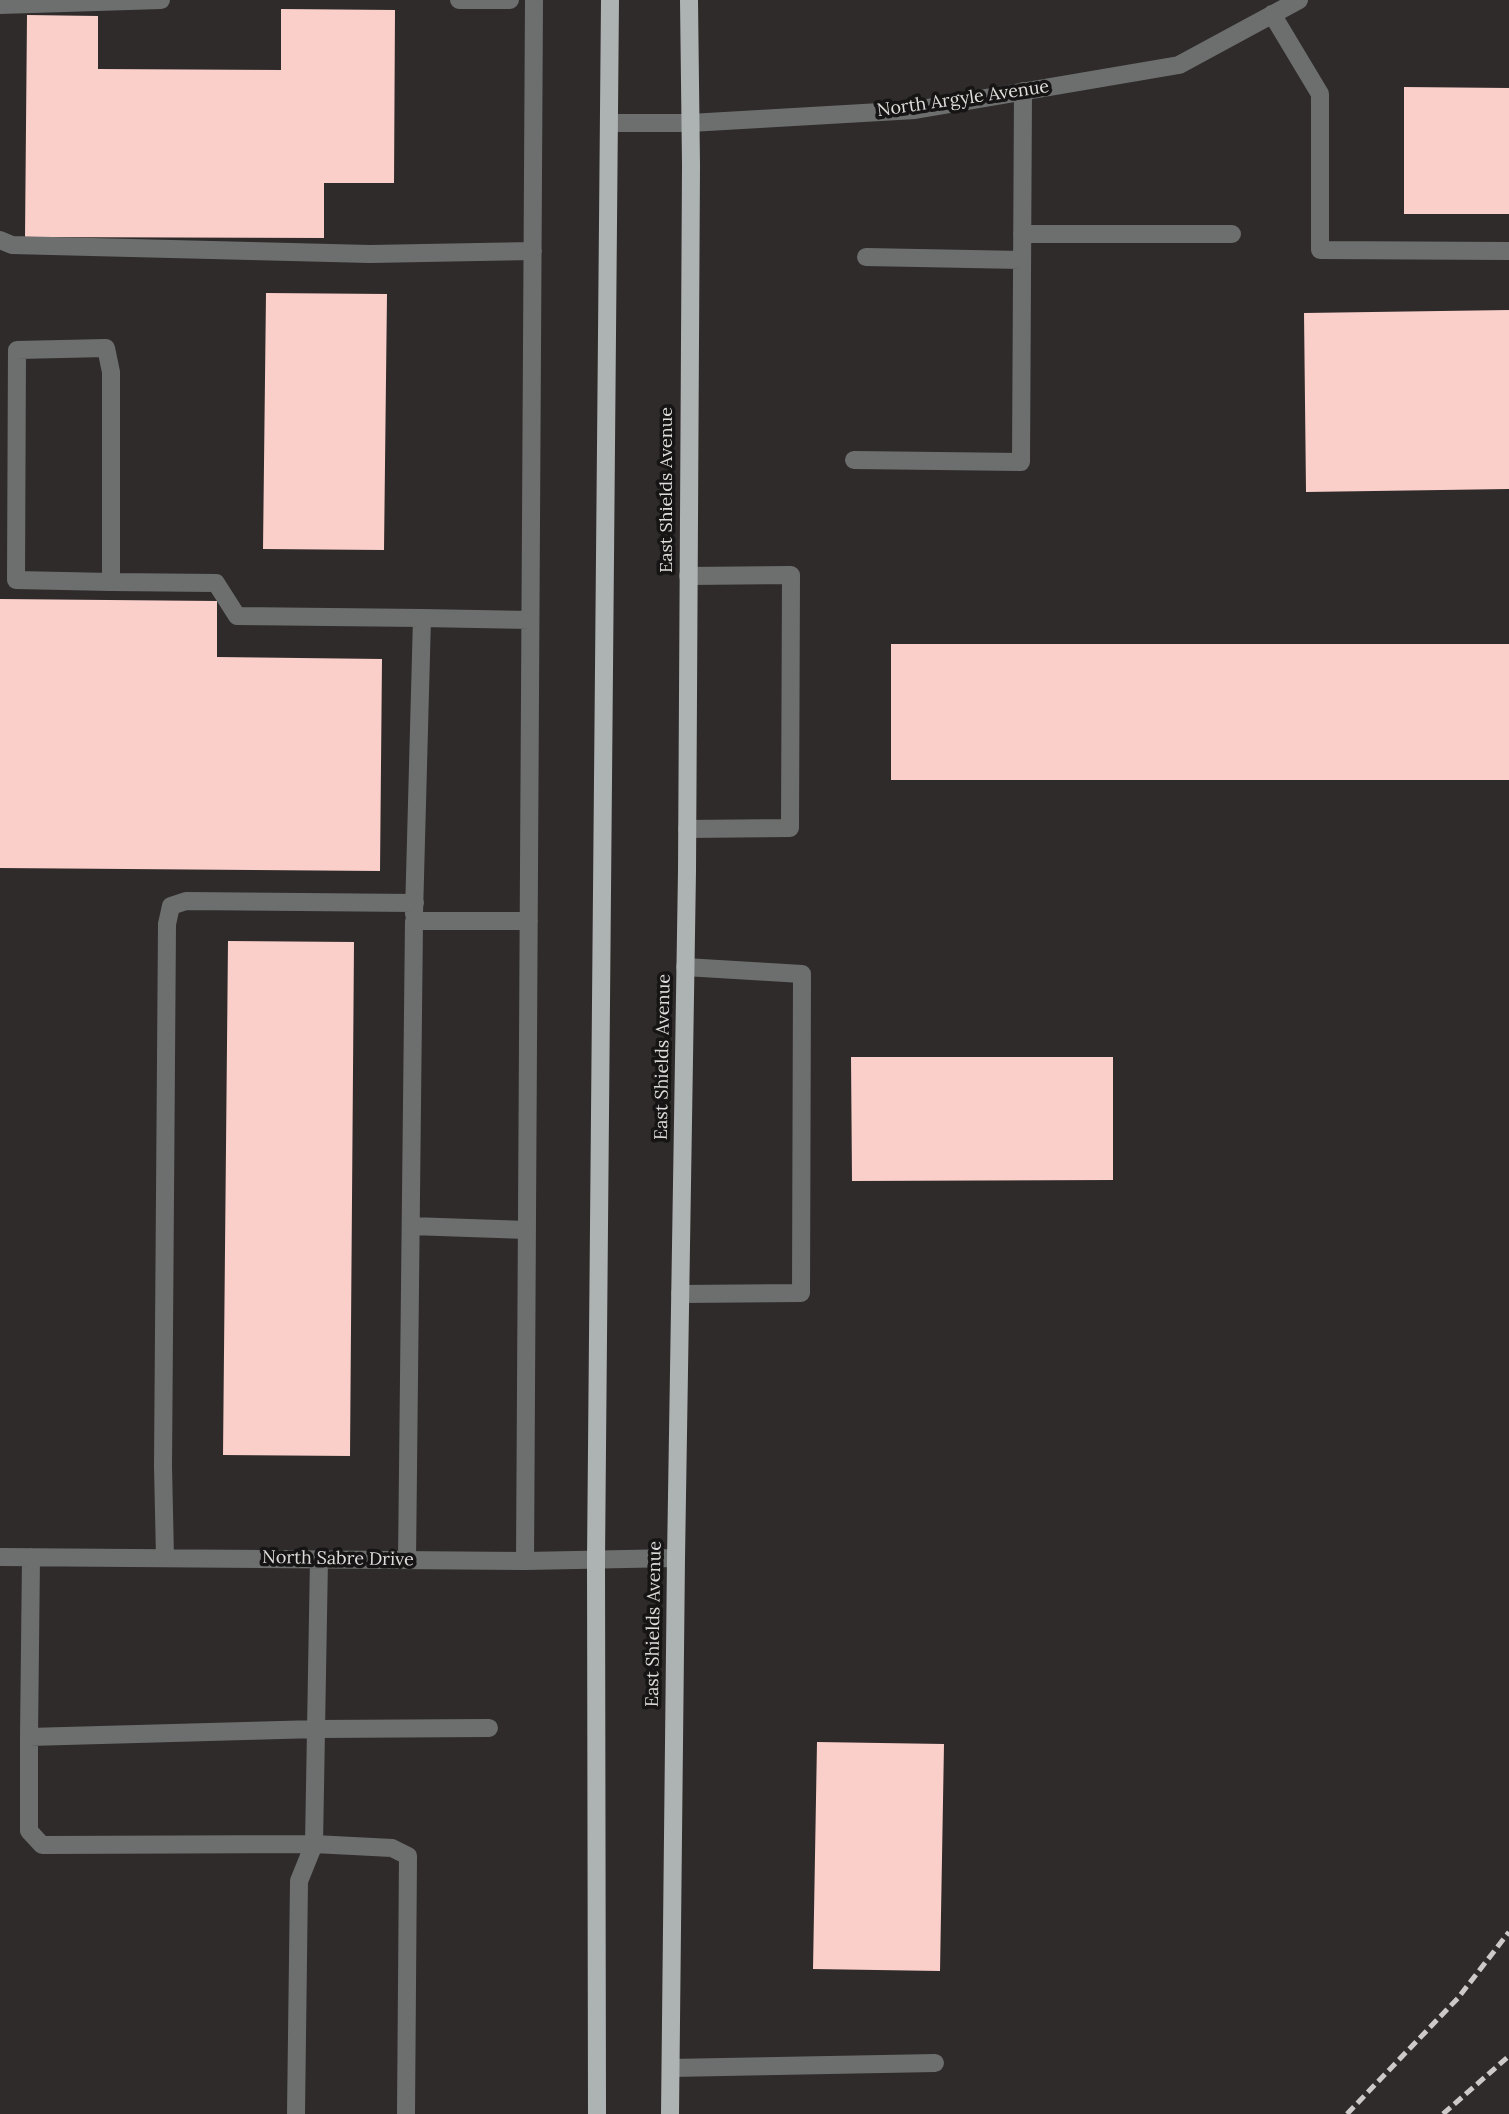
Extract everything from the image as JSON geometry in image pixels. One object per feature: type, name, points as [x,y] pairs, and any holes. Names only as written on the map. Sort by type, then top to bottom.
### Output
[{"type":"main road","points":[[597,2114],[596,1560],[610,0]]},
{"type":"main road","name":"East Shields Avenue","points":[[670,2114],[687,829],[689,0]]},
{"type":"street","points":[[0,5],[161,0]]},
{"type":"street","points":[[459,0],[510,0]]},
{"type":"street","points":[[525,1561],[534,0]]},
{"type":"street","name":"North Argyle Avenue","points":[[610,123],[690,123],[915,110],[1179,65],[1299,0]]},
{"type":"street","points":[[1272,14],[1320,94],[1321,250],[1509,251]]},
{"type":"street","points":[[854,460],[1021,462],[1023,91]]},
{"type":"street","points":[[1023,234],[1232,234]]},
{"type":"street","points":[[6,243],[370,254],[533,251]]},
{"type":"street","points":[[866,257],[1023,260]]},
{"type":"street","points":[[111,582],[111,372],[106,348],[17,350],[16,580],[111,582],[216,583],[237,616],[530,620]]},
{"type":"street","points":[[687,829],[790,828],[791,575],[688,576]]},
{"type":"street","points":[[407,1560],[414,922],[422,618]]},
{"type":"street","points":[[165,1558],[163,1452],[167,924],[171,906],[186,901],[415,903]]},
{"type":"street","points":[[414,922],[529,922]]},
{"type":"street","points":[[680,1294],[801,1293],[803,974],[685,967]]},
{"type":"street","points":[[411,1226],[527,1230]]},
{"type":"street","name":"North Sabre Drive","points":[[0,1557],[525,1561],[676,1558]]},
{"type":"street","points":[[31,1557],[29,1831],[42,1845],[314,1844],[392,1847],[408,1856],[406,2114]]},
{"type":"street","points":[[296,2114],[299,1881],[314,1844],[319,1559]]},
{"type":"street","points":[[29,1737],[317,1729],[489,1728]]},
{"type":"street","points":[[671,2068],[934,2063]]},
{"type":"building","points":[[281,9],[395,10],[394,183],[324,183],[324,238],[25,237],[27,15],[98,16],[98,69],[281,70]]},
{"type":"building","points":[[1404,87],[1509,88],[1509,214],[1404,214]]},
{"type":"building","points":[[266,293],[387,294],[384,550],[263,549]]},
{"type":"building","points":[[1509,310],[1509,489],[1306,492],[1304,313]]},
{"type":"building","points":[[0,599],[217,601],[217,657],[382,659],[380,871],[0,868]]},
{"type":"building","points":[[891,644],[1509,644],[1509,780],[891,780]]},
{"type":"building","points":[[228,941],[354,942],[350,1456],[223,1455]]},
{"type":"building","points":[[851,1057],[1113,1057],[1113,1180],[852,1181]]},
{"type":"building","points":[[817,1742],[944,1744],[940,1971],[813,1969]]},
{"type":"railway","points":[[1347,2114],[1458,1998],[1509,1932]]},
{"type":"railway","points":[[1443,2114],[1509,2056]]}]
